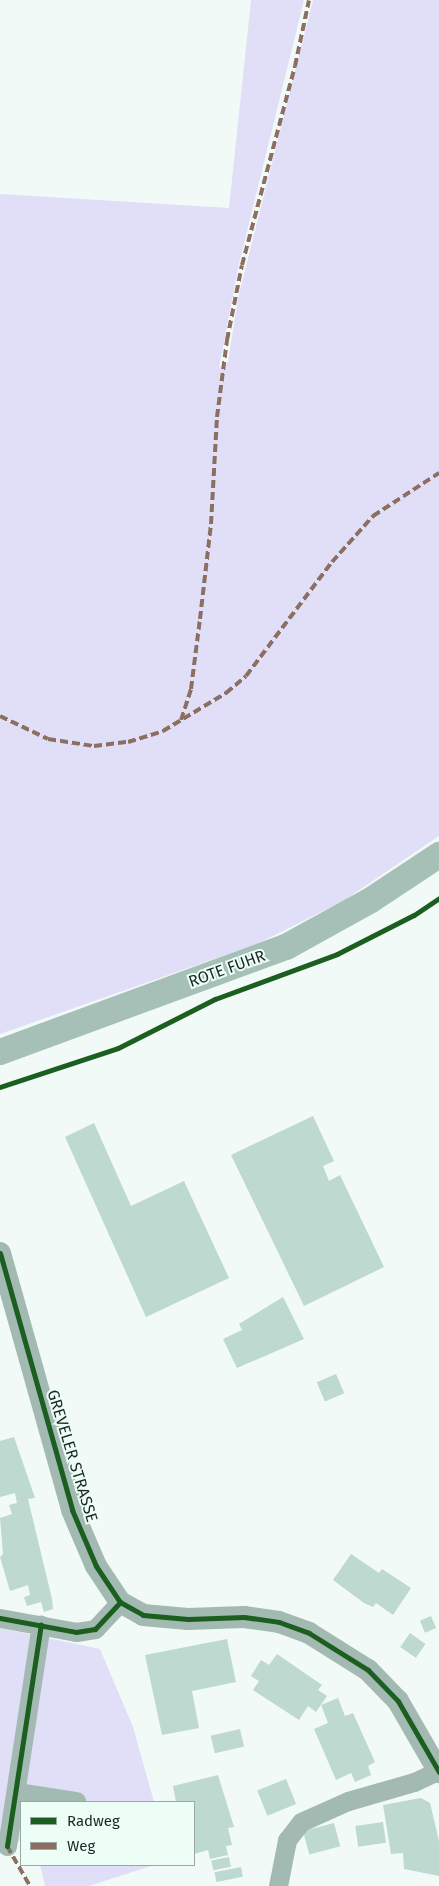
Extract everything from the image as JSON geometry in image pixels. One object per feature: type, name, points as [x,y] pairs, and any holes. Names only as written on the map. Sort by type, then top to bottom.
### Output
[{"type":"main road","name":"ROTE FUHR","points":[[0,1052],[286,947],[362,905],[439,855]]},
{"type":"street","name":"GREVELER STRASSE","points":[[0,1254],[72,1510],[96,1566],[120,1602],[143,1615],[188,1619],[244,1617],[279,1622],[316,1637],[368,1670],[398,1700],[439,1771]]},
{"type":"street","points":[[0,1618],[76,1632],[95,1629],[120,1602]]},
{"type":"street","points":[[7,1846],[17,1792],[41,1625]]},
{"type":"street","points":[[278,1886],[287,1840],[301,1822],[348,1801],[414,1782],[439,1771]]},
{"type":"street","points":[[17,1792],[76,1800]]},
{"type":"shaded area","points":[[251,0],[304,0],[239,264],[219,368],[228,362],[238,298],[313,0],[439,0],[439,836],[343,901],[257,944],[0,1034],[0,194],[229,208]]},
{"type":"shaded area","points":[[0,1628],[100,1649],[133,1727],[154,1801],[20,1801],[20,1840],[10,1851],[0,1854]]},
{"type":"shaded area","points":[[40,1866],[151,1866],[89,1886],[45,1886]]},
{"type":"building","points":[[313,1116],[334,1161],[323,1166],[329,1181],[340,1175],[384,1267],[304,1306],[231,1155]]},
{"type":"building","points":[[94,1123],[131,1206],[184,1181],[229,1278],[146,1317],[65,1137]]},
{"type":"building","points":[[283,1297],[304,1339],[237,1368],[223,1339],[242,1330],[239,1324]]},
{"type":"building","points":[[336,1374],[344,1393],[325,1402],[317,1382]]},
{"type":"building","points":[[14,1437],[35,1498],[28,1499],[53,1609],[44,1612],[41,1602],[27,1606],[24,1597],[30,1595],[28,1585],[10,1591],[0,1557],[3,1554],[0,1518],[12,1514],[9,1505],[17,1503],[15,1493],[0,1497],[0,1441]]},
{"type":"building","points":[[351,1554],[379,1573],[382,1569],[411,1588],[393,1615],[376,1603],[373,1607],[364,1603],[333,1580]]},
{"type":"building","points":[[431,1616],[436,1628],[425,1633],[420,1621]]},
{"type":"building","points":[[410,1633],[426,1644],[416,1658],[400,1647]]},
{"type":"building","points":[[227,1639],[236,1682],[192,1691],[199,1728],[162,1735],[145,1655]]},
{"type":"building","points":[[277,1654],[322,1685],[318,1690],[327,1696],[316,1712],[308,1706],[299,1720],[253,1690],[259,1681],[251,1676],[261,1660],[269,1665]]},
{"type":"building","points":[[338,1698],[345,1716],[353,1713],[375,1762],[368,1766],[371,1775],[355,1782],[351,1773],[336,1780],[314,1729],[328,1723],[321,1705]]},
{"type":"building","points":[[240,1729],[244,1747],[215,1753],[211,1736]]},
{"type":"building","points":[[218,1775],[234,1827],[228,1828],[232,1845],[226,1846],[228,1855],[210,1859],[208,1850],[195,1854],[195,1801],[176,1801],[173,1786]]},
{"type":"building","points":[[286,1779],[296,1804],[267,1816],[257,1791]]},
{"type":"building","points":[[421,1798],[430,1803],[439,1841],[439,1876],[404,1869],[403,1853],[391,1854],[383,1805]]},
{"type":"building","points":[[383,1822],[386,1843],[358,1847],[355,1826]]},
{"type":"building","points":[[334,1823],[340,1846],[309,1854],[303,1831]]},
{"type":"building","points":[[229,1857],[231,1867],[213,1870],[211,1860]]},
{"type":"building","points":[[241,1867],[243,1877],[216,1882],[214,1872]]},
{"type":"marked path","points":[[181,720],[191,689],[200,619],[211,524],[217,417],[227,340],[242,265],[295,66],[309,0]]},
{"type":"marked path","points":[[0,716],[48,739],[94,746],[128,742],[163,731],[226,693],[246,676],[332,562],[373,516],[439,473]]},
{"type":"marked path","points":[[7,1846],[30,1886]]},
{"type":"cycle path","points":[[0,1087],[118,1048],[215,999],[337,954],[414,915],[439,898]]},
{"type":"cycle path","points":[[0,1253],[72,1510],[96,1566],[120,1602],[143,1615],[188,1619],[244,1617],[279,1622],[309,1633],[368,1670],[398,1701],[439,1772]]},
{"type":"cycle path","points":[[0,1618],[76,1632],[95,1629],[120,1602]]},
{"type":"cycle path","points":[[7,1846],[41,1625]]}]
